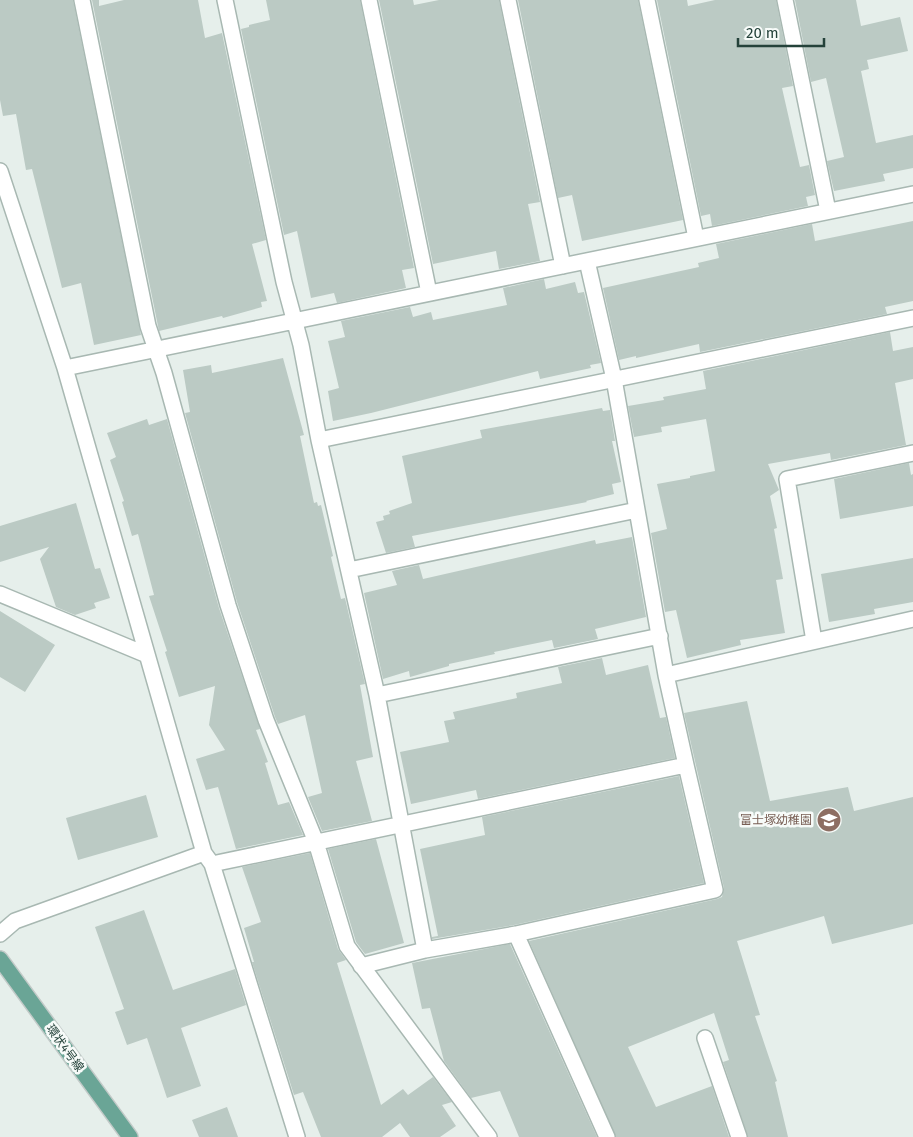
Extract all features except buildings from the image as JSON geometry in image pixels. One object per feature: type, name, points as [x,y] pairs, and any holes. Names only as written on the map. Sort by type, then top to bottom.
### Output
[{"type":"main road","name":"環状4号線","points":[[0,959],[130,1137]]},
{"type":"street","points":[[82,0],[148,326],[166,382],[228,605],[266,720],[316,842],[347,946],[489,1137]]},
{"type":"street","points":[[225,0],[282,272],[301,345],[319,440],[377,695],[425,950]]},
{"type":"street","points":[[369,0],[429,293]]},
{"type":"street","points":[[508,0],[563,266]]},
{"type":"street","points":[[647,0],[696,238]]},
{"type":"street","points":[[785,0],[828,211]]},
{"type":"street","points":[[0,171],[65,368],[147,655],[208,859],[297,1137]]},
{"type":"street","points":[[65,368],[913,194]]},
{"type":"street","points":[[361,966],[425,950],[516,934],[715,890],[666,675],[614,379],[587,261]]},
{"type":"street","points":[[319,440],[913,318]]},
{"type":"street","points":[[814,642],[787,479],[913,453]]},
{"type":"street","points":[[350,570],[637,510]]},
{"type":"street","points":[[0,594],[147,655]]},
{"type":"street","points":[[666,675],[913,619]]},
{"type":"street","points":[[377,695],[660,636]]},
{"type":"street","points":[[0,934],[15,921],[208,859],[316,842],[686,765]]},
{"type":"street","points":[[516,934],[607,1137]]},
{"type":"street","points":[[704,1038],[739,1137]]},
{"type":"place","name":"富士塚幼稚園","points":[[829,820]]}]
